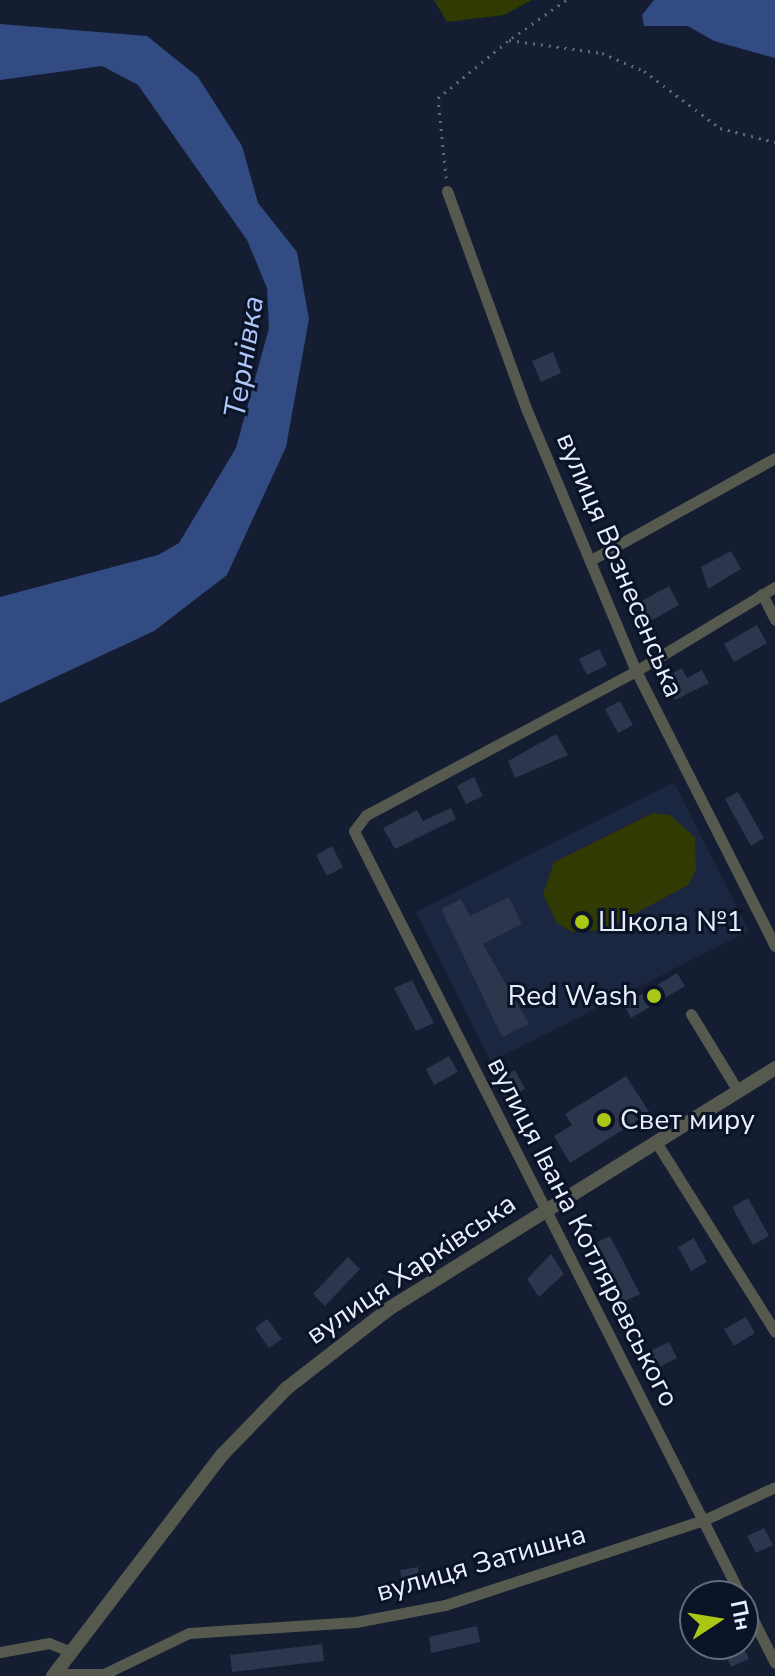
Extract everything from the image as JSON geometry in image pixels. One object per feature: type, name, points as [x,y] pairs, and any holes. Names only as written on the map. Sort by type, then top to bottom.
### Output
[{"type":"street","name":"вулиця Вознесенська","points":[[447,191],[528,413],[636,671],[775,946]]},
{"type":"street","points":[[591,560],[775,458]]},
{"type":"street","points":[[636,671],[775,587]]},
{"type":"street","points":[[762,594],[775,620]]},
{"type":"street","name":"вулиця Івана Котляревського","points":[[636,671],[357,823],[355,840],[775,1663]]},
{"type":"street","points":[[691,1014],[738,1091]]},
{"type":"street","name":"вулиця Харківська","points":[[54,1675],[223,1454],[287,1388],[390,1308],[775,1068]]},
{"type":"street","points":[[656,1142],[775,1332]]},
{"type":"street","name":"вулиця Затишна","points":[[54,1675],[104,1674],[189,1633],[409,1613],[704,1520],[775,1487]]},
{"type":"street","points":[[0,1652],[49,1643],[71,1652]]},
{"type":"path","points":[[447,191],[438,98],[509,40],[566,0]]},
{"type":"path","points":[[509,40],[602,53],[644,71],[720,128],[775,142]]},
{"type":"shaded area","name":"Школа №1","points":[[674,782],[749,931],[491,1062],[416,912]]},
{"type":"green space","points":[[434,0],[532,0],[504,15],[447,22]]},
{"type":"green space","points":[[653,813],[670,815],[695,837],[696,870],[688,885],[605,930],[572,932],[557,923],[543,894],[554,862]]},
{"type":"water","points":[[654,0],[775,0],[775,58],[714,41],[688,26],[644,26],[642,15]]},
{"type":"water","points":[[0,24],[147,36],[198,77],[242,146],[258,203],[297,252],[309,319],[286,447],[227,575],[154,631],[0,703],[0,597],[158,555],[179,543],[236,448],[269,328],[267,288],[247,240],[138,85],[102,66],[0,80]]},
{"type":"building","points":[[553,352],[561,373],[541,382],[532,361]]},
{"type":"building","points":[[731,551],[741,569],[708,589],[701,567]]},
{"type":"building","points":[[669,586],[679,605],[647,623],[636,604]]},
{"type":"building","points":[[757,625],[767,643],[734,662],[724,644]]},
{"type":"building","points":[[599,649],[607,665],[587,675],[579,659]]},
{"type":"building","points":[[682,668],[687,678],[702,670],[709,683],[675,700],[664,678]]},
{"type":"building","points":[[620,701],[633,725],[618,733],[605,709]]},
{"type":"building","points":[[556,734],[568,755],[515,778],[508,761]]},
{"type":"building","points":[[474,777],[483,796],[466,804],[457,786]]},
{"type":"building","points":[[738,792],[764,838],[751,846],[725,799]]},
{"type":"building","points":[[451,808],[456,819],[395,849],[383,828],[417,810],[423,821]]},
{"type":"building","points":[[332,846],[343,867],[327,876],[316,855]]},
{"type":"building","points":[[509,897],[522,924],[483,944],[529,1024],[502,1037],[441,909],[461,899],[470,916]]},
{"type":"building","name":"Red Wash","points":[[677,973],[685,986],[631,1018],[624,1005]]},
{"type":"building","points":[[412,980],[434,1023],[416,1031],[394,988]]},
{"type":"building","points":[[449,1056],[458,1072],[434,1085],[426,1069]]},
{"type":"building","points":[[515,1070],[525,1089],[505,1099],[495,1080]]},
{"type":"building","name":"Свет миру","points":[[626,1076],[650,1113],[570,1163],[554,1136],[572,1125],[565,1114]]},
{"type":"building","points":[[748,1198],[769,1236],[753,1245],[732,1207]]},
{"type":"building","points":[[610,1236],[640,1294],[621,1303],[590,1246]]},
{"type":"building","points":[[694,1238],[707,1262],[691,1271],[678,1247]]},
{"type":"building","points":[[551,1254],[564,1274],[539,1297],[527,1279]]},
{"type":"building","points":[[348,1257],[360,1269],[325,1306],[313,1294]]},
{"type":"building","points":[[746,1317],[755,1333],[734,1346],[724,1329]]},
{"type":"building","points":[[267,1319],[282,1339],[269,1348],[255,1328]]},
{"type":"building","points":[[669,1342],[677,1358],[656,1369],[648,1352]]},
{"type":"building","points":[[764,1528],[773,1545],[756,1553],[747,1536]]},
{"type":"building","points":[[418,1567],[421,1589],[404,1592],[400,1570]]},
{"type":"building","points":[[477,1626],[480,1642],[431,1653],[429,1637]]},
{"type":"building","points":[[322,1644],[324,1661],[232,1672],[230,1655]]},
{"type":"building","points":[[728,1660],[747,1660],[731,1667]]},
{"type":"place","name":"Школа №1","points":[[582,922]]},
{"type":"place","name":"Red Wash","points":[[654,996]]},
{"type":"place","name":"Свет миру","points":[[604,1120]]},
{"type":"water label","name":"Тернівка","points":[[245,357]]}]
